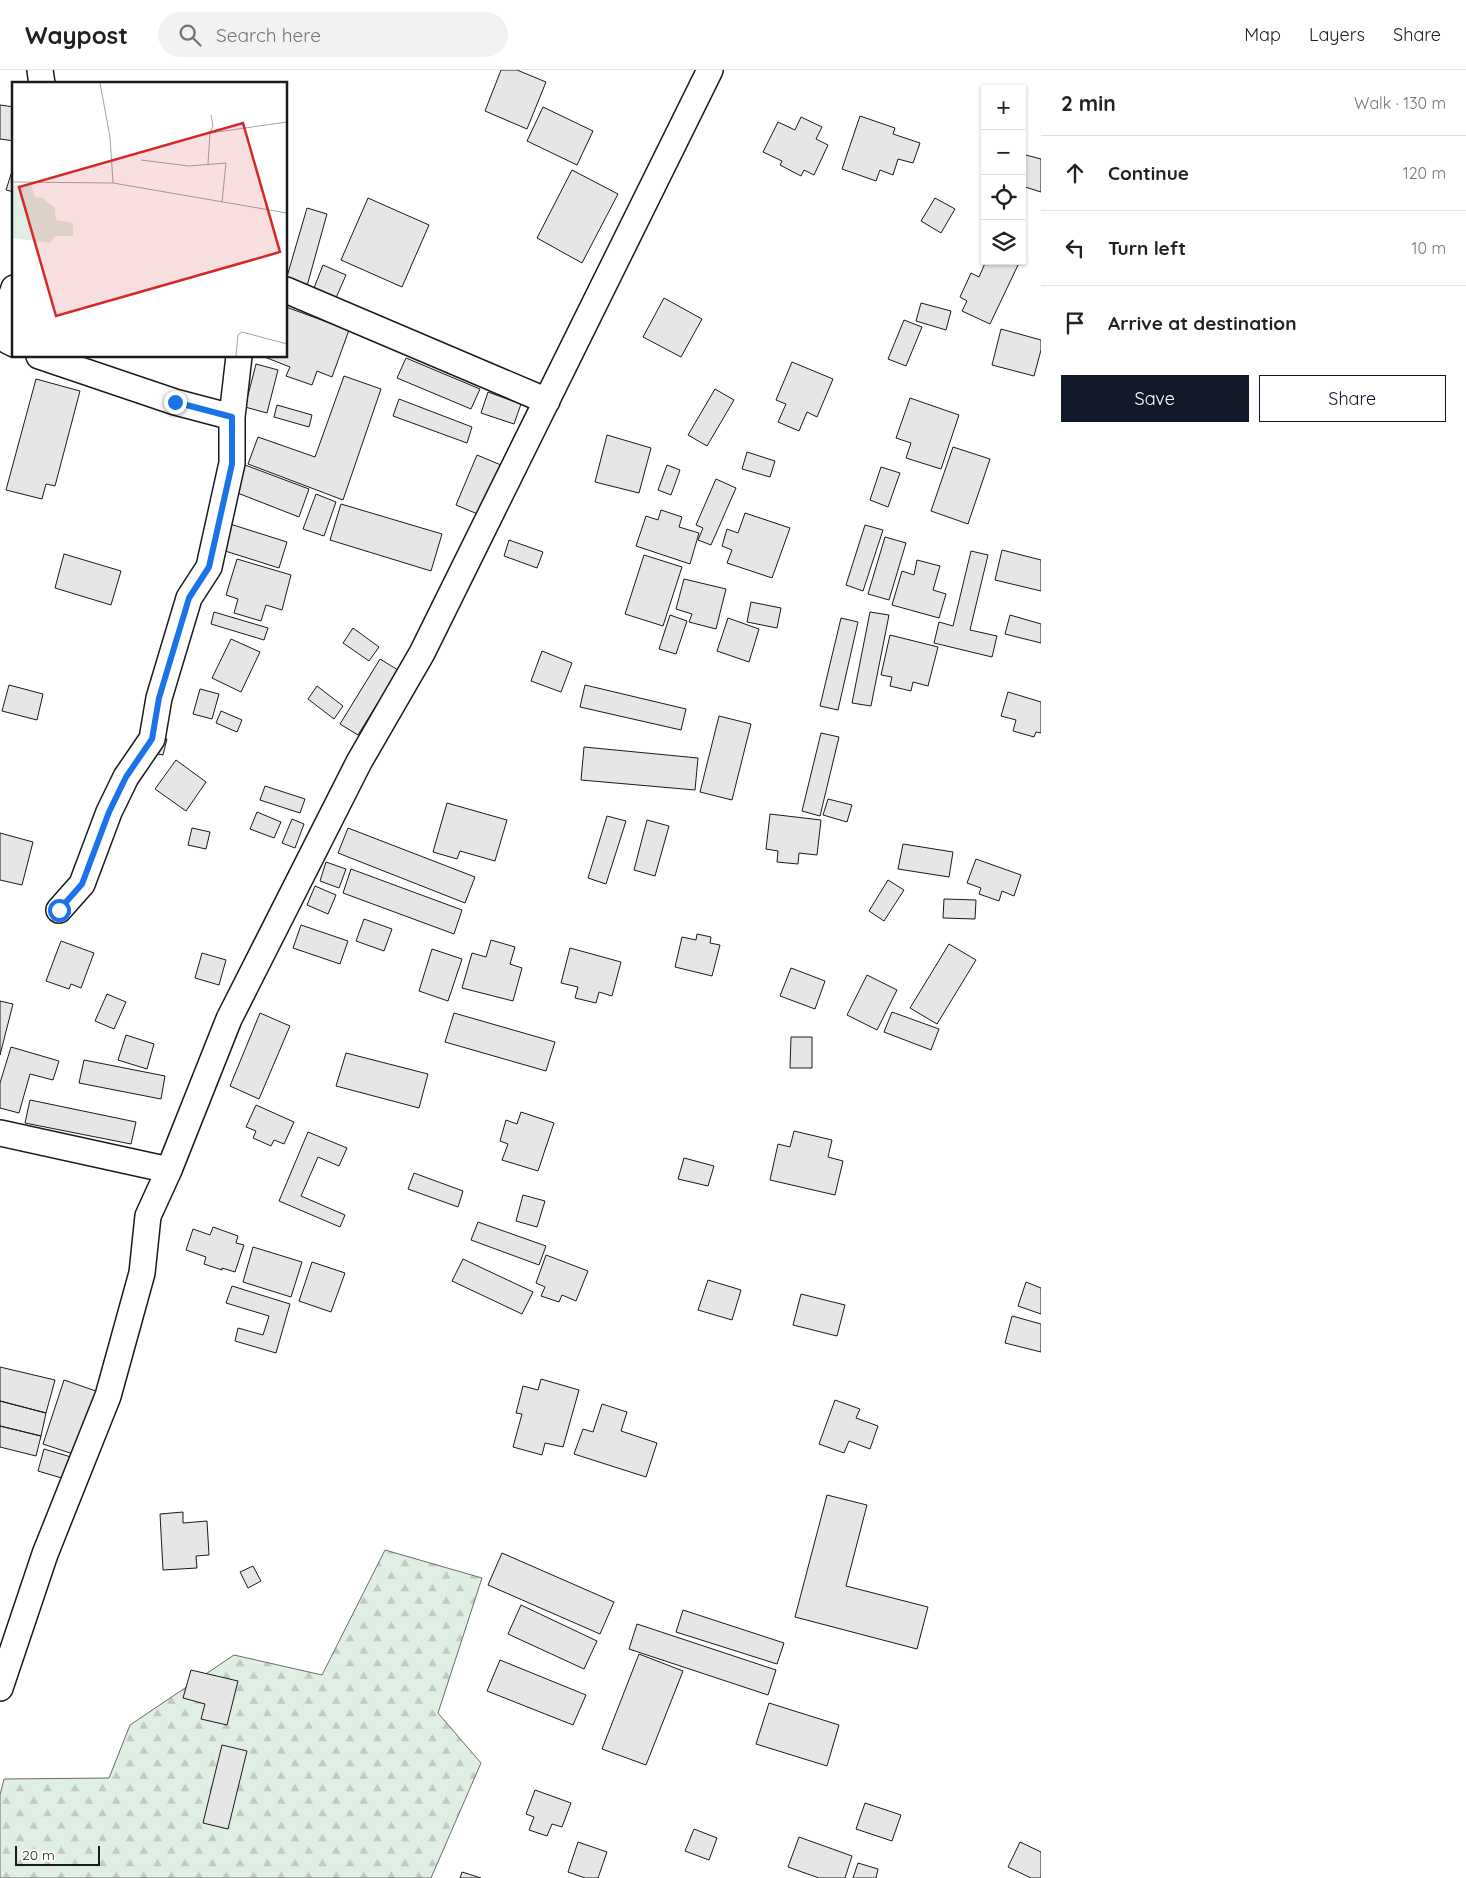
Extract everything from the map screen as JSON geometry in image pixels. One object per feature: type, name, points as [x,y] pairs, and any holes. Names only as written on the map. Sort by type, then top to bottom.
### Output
[{"type":"street","points":[[0,1688],[45,1554],[108,1396],[142,1273],[148,1216],[169,1170],[233,1010],[359,762],[422,653],[710,70]]},
{"type":"street","points":[[288,291],[547,400]]},
{"type":"street","points":[[7,340],[6,311],[12,294]]},
{"type":"street","points":[[45,358],[175,402],[232,417]]},
{"type":"street","points":[[59,910],[82,884],[109,812],[126,777],[152,739],[159,698],[189,598],[209,567],[232,464],[232,417],[239,358]]},
{"type":"street","points":[[0,1132],[169,1170]]},
{"type":"green space","points":[[385,1550],[482,1578],[438,1713],[481,1763],[431,1878],[0,1878],[0,1795],[4,1779],[109,1778],[130,1725],[234,1655],[322,1675]]},
{"type":"building","points":[[501,70],[517,70],[546,82],[527,129],[485,111]]},
{"type":"building","points":[[0,105],[12,107],[12,141],[0,139]]},
{"type":"building","points":[[543,107],[593,131],[577,165],[527,141]]},
{"type":"building","points":[[860,116],[895,128],[893,134],[920,143],[913,163],[898,159],[893,175],[880,170],[876,181],[842,169]]},
{"type":"building","points":[[801,117],[822,127],[816,139],[828,145],[814,175],[804,170],[801,176],[780,165],[782,161],[763,152],[778,122],[795,130]]},
{"type":"building","points":[[1026,155],[1041,159],[1041,192],[1026,187]]},
{"type":"building","points":[[572,170],[618,194],[582,263],[537,238]]},
{"type":"building","points":[[12,171],[12,192],[6,190]]},
{"type":"building","points":[[368,198],[429,225],[402,287],[341,260]]},
{"type":"building","points":[[935,198],[955,209],[941,233],[921,221]]},
{"type":"building","points":[[307,208],[327,214],[307,286],[288,281],[288,273]]},
{"type":"building","points":[[323,265],[346,275],[336,298],[314,288]]},
{"type":"building","points":[[984,265],[1018,265],[990,324],[962,311],[967,301],[960,297],[971,273],[979,277]]},
{"type":"building","points":[[664,298],[702,319],[681,357],[643,337]]},
{"type":"building","points":[[921,303],[951,311],[946,330],[916,321]]},
{"type":"building","points":[[288,308],[349,330],[332,377],[317,371],[312,385],[286,376],[290,367],[267,358],[288,358]]},
{"type":"building","points":[[904,320],[922,327],[906,366],[888,359]]},
{"type":"building","points":[[1001,329],[1041,340],[1041,350],[1034,376],[992,365]]},
{"type":"building","points":[[406,358],[480,389],[471,409],[397,378]]},
{"type":"building","points":[[792,362],[833,379],[817,417],[807,412],[799,431],[778,422],[786,404],[776,400]]},
{"type":"building","points":[[256,364],[278,370],[267,413],[245,407]]},
{"type":"building","points":[[344,376],[381,389],[343,500],[248,464],[258,437],[315,457]]},
{"type":"building","points":[[36,379],[80,391],[55,486],[46,484],[42,499],[6,490]]},
{"type":"building","points":[[715,389],[734,400],[707,446],[688,435]]},
{"type":"building","points":[[488,392],[521,404],[514,424],[481,413]]},
{"type":"building","points":[[910,398],[959,415],[941,469],[906,458],[911,443],[896,438]]},
{"type":"building","points":[[399,399],[472,427],[467,443],[393,416]]},
{"type":"building","points":[[277,405],[312,415],[309,427],[274,417]]},
{"type":"building","points":[[607,435],[651,448],[639,493],[595,482]]},
{"type":"building","points":[[953,447],[990,459],[968,524],[931,511]]},
{"type":"building","points":[[747,452],[775,461],[770,477],[742,469]]},
{"type":"building","points":[[477,455],[501,465],[480,515],[456,505]]},
{"type":"building","points":[[245,465],[309,489],[299,517],[235,492]]},
{"type":"building","points":[[667,465],[680,470],[671,495],[658,490]]},
{"type":"building","points":[[881,467],[900,473],[888,507],[870,500]]},
{"type":"building","points":[[716,479],[736,488],[711,545],[698,540],[703,528],[696,525]]},
{"type":"building","points":[[316,494],[336,502],[324,536],[303,529]]},
{"type":"building","points":[[341,504],[442,534],[431,571],[330,540]]},
{"type":"building","points":[[661,510],[682,517],[679,527],[699,533],[690,564],[636,546],[646,516],[658,520]]},
{"type":"building","points":[[745,513],[790,528],[772,578],[727,563],[732,550],[722,546],[727,529],[738,533]]},
{"type":"building","points":[[230,524],[287,542],[279,568],[222,550]]},
{"type":"building","points":[[865,525],[883,530],[863,591],[846,585]]},
{"type":"building","points":[[885,537],[906,543],[889,600],[868,594]]},
{"type":"building","points":[[509,540],[543,552],[537,568],[504,556]]},
{"type":"building","points":[[1002,550],[1041,560],[1041,591],[995,580]]},
{"type":"building","points":[[971,551],[988,555],[970,630],[997,636],[992,657],[934,643],[939,622],[953,626]]},
{"type":"building","points":[[64,554],[121,571],[111,605],[55,588]]},
{"type":"building","points":[[644,555],[682,567],[663,626],[625,614]]},
{"type":"building","points":[[237,559],[291,575],[282,610],[266,605],[261,621],[234,613],[238,599],[226,595]]},
{"type":"building","points":[[917,560],[940,566],[933,590],[946,594],[939,618],[892,605],[902,571],[914,575]]},
{"type":"building","points":[[684,579],[726,589],[716,629],[689,622],[692,614],[676,609]]},
{"type":"building","points":[[751,602],[781,608],[777,628],[747,622]]},
{"type":"building","points":[[214,612],[268,628],[264,640],[211,624]]},
{"type":"building","points":[[870,612],[889,615],[871,706],[852,703]]},
{"type":"building","points":[[670,615],[687,621],[676,654],[659,649]]},
{"type":"building","points":[[1010,615],[1041,624],[1041,643],[1005,634]]},
{"type":"building","points":[[728,618],[759,629],[749,662],[717,651]]},
{"type":"building","points":[[841,618],[858,622],[838,710],[820,706]]},
{"type":"building","points":[[353,628],[379,647],[369,661],[343,643]]},
{"type":"building","points":[[890,635],[938,647],[928,686],[913,682],[911,691],[890,686],[892,677],[881,675]]},
{"type":"building","points":[[231,639],[260,652],[241,692],[212,678]]},
{"type":"building","points":[[542,651],[572,663],[561,692],[531,681]]},
{"type":"building","points":[[380,659],[398,670],[358,735],[340,724]]},
{"type":"building","points":[[9,685],[43,694],[37,720],[2,711]]},
{"type":"building","points":[[585,685],[686,709],[681,730],[580,707]]},
{"type":"building","points":[[317,686],[343,706],[334,719],[308,699]]},
{"type":"building","points":[[200,689],[219,694],[212,719],[193,714]]},
{"type":"building","points":[[1008,692],[1041,702],[1041,733],[1036,732],[1034,737],[1013,731],[1016,720],[1001,716]]},
{"type":"building","points":[[221,711],[242,720],[237,732],[216,723]]},
{"type":"building","points":[[719,716],[751,724],[732,800],[700,792]]},
{"type":"building","points":[[821,733],[839,737],[820,816],[802,811]]},
{"type":"building","points":[[158,736],[167,739],[163,755],[153,753]]},
{"type":"building","points":[[584,747],[698,758],[695,790],[581,780]]},
{"type":"building","points":[[176,760],[206,782],[186,811],[155,789]]},
{"type":"building","points":[[265,786],[305,799],[300,813],[260,800]]},
{"type":"building","points":[[828,799],[852,805],[847,822],[823,815]]},
{"type":"building","points":[[447,803],[507,820],[495,861],[460,851],[457,859],[433,852]]},
{"type":"building","points":[[257,812],[281,822],[274,838],[250,829]]},
{"type":"building","points":[[770,814],[821,820],[817,855],[799,853],[798,864],[777,862],[778,851],[766,849]]},
{"type":"building","points":[[607,816],[626,821],[606,884],[588,878]]},
{"type":"building","points":[[292,819],[304,824],[295,848],[282,843]]},
{"type":"building","points":[[647,820],[669,826],[655,876],[634,870]]},
{"type":"building","points":[[192,828],[210,832],[206,849],[188,845]]},
{"type":"building","points":[[348,828],[475,877],[465,903],[338,853]]},
{"type":"building","points":[[0,833],[33,842],[22,885],[0,880]]},
{"type":"building","points":[[903,844],[953,852],[949,877],[898,869]]},
{"type":"building","points":[[976,859],[1021,875],[1014,896],[1002,891],[999,901],[979,894],[981,888],[967,883]]},
{"type":"building","points":[[326,862],[346,869],[339,888],[320,881]]},
{"type":"building","points":[[351,869],[462,910],[454,934],[343,893]]},
{"type":"building","points":[[888,880],[904,890],[884,921],[869,911]]},
{"type":"building","points":[[315,886],[336,895],[328,914],[307,905]]},
{"type":"building","points":[[944,899],[976,900],[975,919],[943,918]]},
{"type":"building","points":[[364,919],[392,929],[384,951],[356,941]]},
{"type":"building","points":[[301,925],[348,941],[340,964],[293,948]]},
{"type":"building","points":[[697,934],[711,937],[710,943],[720,945],[712,976],[675,967],[682,937],[696,940]]},
{"type":"building","points":[[491,940],[515,947],[510,964],[522,968],[513,1001],[462,988],[472,953],[486,957]]},
{"type":"building","points":[[61,941],[94,953],[81,988],[71,984],[69,989],[46,981]]},
{"type":"building","points":[[949,944],[976,960],[937,1024],[910,1008]]},
{"type":"building","points":[[570,948],[621,962],[612,996],[599,992],[596,1003],[575,998],[578,987],[561,983]]},
{"type":"building","points":[[432,949],[462,959],[448,1001],[419,991]]},
{"type":"building","points":[[202,953],[226,960],[219,985],[195,978]]},
{"type":"building","points":[[791,968],[825,981],[815,1009],[780,996]]},
{"type":"building","points":[[867,975],[897,990],[877,1030],[847,1015]]},
{"type":"building","points":[[107,994],[126,1002],[114,1029],[95,1021]]},
{"type":"building","points":[[0,1001],[13,1004],[0,1055]]},
{"type":"building","points":[[892,1012],[939,1029],[931,1050],[884,1032]]},
{"type":"building","points":[[260,1013],[290,1026],[259,1099],[230,1086]]},
{"type":"building","points":[[454,1013],[555,1042],[546,1071],[445,1042]]},
{"type":"building","points":[[126,1035],[154,1044],[147,1069],[118,1060]]},
{"type":"building","points":[[791,1037],[812,1037],[812,1068],[790,1068]]},
{"type":"building","points":[[11,1047],[59,1061],[53,1080],[30,1074],[19,1113],[0,1108],[0,1083]]},
{"type":"building","points":[[346,1053],[428,1074],[419,1108],[336,1086]]},
{"type":"building","points":[[84,1060],[165,1076],[161,1099],[79,1083]]},
{"type":"building","points":[[30,1100],[136,1122],[131,1144],[25,1123]]},
{"type":"building","points":[[256,1105],[294,1122],[284,1144],[274,1140],[271,1146],[253,1138],[256,1131],[246,1127]]},
{"type":"building","points":[[521,1112],[554,1123],[538,1171],[502,1160],[508,1144],[500,1141],[506,1120],[517,1124]]},
{"type":"building","points":[[794,1131],[832,1140],[828,1157],[843,1161],[835,1195],[770,1180],[778,1144],[790,1147]]},
{"type":"building","points":[[308,1132],[347,1148],[339,1166],[318,1157],[301,1196],[345,1215],[340,1227],[279,1201]]},
{"type":"building","points":[[684,1158],[714,1166],[708,1186],[678,1179]]},
{"type":"building","points":[[414,1173],[463,1191],[458,1207],[408,1189]]},
{"type":"building","points":[[523,1195],[545,1201],[537,1227],[516,1221]]},
{"type":"building","points":[[478,1222],[546,1246],[539,1265],[471,1240]]},
{"type":"building","points":[[213,1227],[238,1236],[236,1243],[244,1245],[235,1272],[204,1264],[206,1257],[186,1250],[193,1229],[210,1235]]},
{"type":"building","points":[[253,1247],[302,1262],[291,1297],[243,1282]]},
{"type":"building","points":[[546,1255],[588,1271],[576,1301],[562,1295],[559,1302],[541,1296],[545,1287],[536,1283]]},
{"type":"building","points":[[463,1259],[533,1292],[522,1314],[452,1281]]},
{"type":"building","points":[[312,1262],[345,1273],[331,1312],[299,1301]]},
{"type":"building","points":[[708,1280],[741,1290],[732,1320],[698,1310]]},
{"type":"building","points":[[1026,1282],[1041,1288],[1041,1314],[1018,1306]]},
{"type":"building","points":[[232,1286],[290,1304],[276,1353],[235,1341],[238,1328],[263,1335],[269,1316],[226,1303]]},
{"type":"building","points":[[801,1294],[845,1305],[837,1336],[793,1325]]},
{"type":"building","points":[[1012,1316],[1041,1324],[1041,1352],[1005,1343]]},
{"type":"building","points":[[0,1367],[55,1380],[46,1413],[0,1401]]},
{"type":"building","points":[[541,1379],[579,1390],[563,1447],[545,1443],[542,1455],[513,1447],[522,1414],[516,1413],[523,1386],[538,1390]]},
{"type":"building","points":[[64,1380],[96,1391],[76,1455],[43,1444]]},
{"type":"building","points":[[835,1400],[860,1409],[856,1418],[878,1426],[870,1449],[849,1441],[844,1453],[819,1444]]},
{"type":"building","points":[[0,1401],[46,1413],[41,1436],[0,1426]]},
{"type":"building","points":[[602,1404],[627,1412],[621,1431],[657,1443],[646,1477],[574,1454],[583,1429],[593,1432]]},
{"type":"building","points":[[0,1426],[41,1436],[36,1456],[0,1447]]},
{"type":"building","points":[[44,1449],[71,1457],[65,1479],[38,1471]]},
{"type":"building","points":[[827,1495],[867,1505],[846,1586],[928,1607],[917,1649],[795,1617]]},
{"type":"building","points":[[183,1512],[183,1523],[207,1521],[209,1555],[196,1556],[197,1568],[163,1570],[160,1514]]},
{"type":"building","points":[[502,1553],[614,1602],[600,1634],[488,1585]]},
{"type":"building","points":[[253,1566],[261,1581],[248,1588],[240,1572]]},
{"type":"building","points":[[521,1605],[597,1641],[584,1669],[508,1634]]},
{"type":"building","points":[[683,1610],[784,1643],[777,1664],[676,1632]]},
{"type":"building","points":[[637,1624],[776,1670],[768,1695],[629,1649]]},
{"type":"building","points":[[639,1654],[683,1671],[646,1765],[602,1749]]},
{"type":"building","points":[[500,1660],[586,1695],[573,1725],[487,1691]]},
{"type":"building","points":[[191,1670],[238,1681],[227,1725],[201,1719],[205,1704],[183,1698]]},
{"type":"building","points":[[769,1703],[839,1725],[827,1766],[756,1744]]},
{"type":"building","points":[[222,1745],[247,1751],[228,1829],[203,1823]]},
{"type":"building","points":[[535,1790],[571,1803],[562,1827],[552,1824],[547,1836],[529,1830],[534,1817],[526,1814]]},
{"type":"building","points":[[865,1803],[901,1815],[892,1841],[856,1829]]},
{"type":"building","points":[[694,1829],[717,1838],[709,1860],[685,1851]]},
{"type":"building","points":[[799,1837],[852,1856],[845,1878],[819,1878],[788,1867]]},
{"type":"building","points":[[578,1842],[607,1852],[598,1878],[585,1878],[568,1872]]},
{"type":"building","points":[[1020,1842],[1041,1852],[1041,1878],[1031,1878],[1008,1867]]},
{"type":"building","points":[[858,1863],[878,1869],[876,1878],[853,1878]]},
{"type":"building","points":[[462,1872],[481,1878],[460,1878]]},
{"type":"route","points":[[59,910],[82,884],[109,812],[126,777],[152,739],[159,698],[189,598],[209,567],[232,464],[232,417],[175,402]]}]
